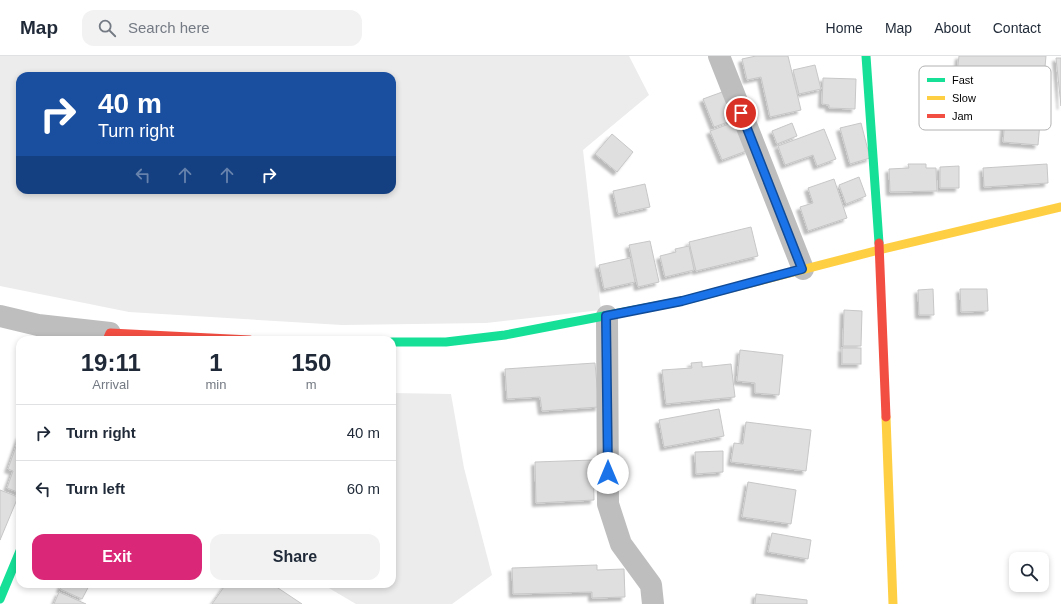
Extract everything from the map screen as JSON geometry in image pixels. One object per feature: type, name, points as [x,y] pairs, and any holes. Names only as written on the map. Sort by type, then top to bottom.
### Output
[{"type":"main road","points":[[866,56],[879,250],[893,604]]},
{"type":"main road","points":[[396,342],[446,342],[505,336],[682,301],[802,269],[1061,207]]},
{"type":"main road","points":[[0,599],[16,561]]},
{"type":"street","points":[[719,56],[802,269]]},
{"type":"street","points":[[0,316],[38,325],[103,336]]},
{"type":"street","points":[[606,316],[608,504],[621,544],[651,585],[653,604]]},
{"type":"shaded area","points":[[0,56],[629,56],[649,95],[583,150],[601,310],[486,323],[342,325],[129,312],[0,286]]},
{"type":"shaded area","points":[[396,393],[451,394],[464,468],[492,575],[452,604],[356,604],[329,588],[396,588]]},
{"type":"building","points":[[756,56],[788,56],[801,110],[770,117],[761,77],[747,80],[742,59]]},
{"type":"building","points":[[959,56],[1046,56],[1045,66],[958,66]]},
{"type":"building","points":[[1056,58],[1061,58],[1061,106]]},
{"type":"building","points":[[815,65],[821,89],[799,94],[793,70]]},
{"type":"building","points":[[823,78],[856,79],[855,109],[829,108],[829,105],[822,104]]},
{"type":"building","points":[[725,91],[739,118],[714,127],[703,99]]},
{"type":"building","points":[[737,121],[749,150],[722,160],[710,131]]},
{"type":"building","points":[[792,123],[797,136],[777,144],[772,131]]},
{"type":"building","points":[[861,123],[870,158],[850,164],[840,128]]},
{"type":"building","points":[[824,129],[836,159],[817,166],[813,155],[785,165],[778,146]]},
{"type":"building","points":[[1004,130],[1039,130],[1038,145],[1003,142]]},
{"type":"building","points":[[612,134],[633,152],[617,172],[595,154]]},
{"type":"building","points":[[908,164],[926,164],[926,168],[936,168],[937,191],[890,192],[889,169],[909,168]]},
{"type":"building","points":[[1047,164],[1048,183],[984,187],[983,168]]},
{"type":"building","points":[[959,166],[959,188],[940,188],[940,167]]},
{"type":"building","points":[[859,177],[866,196],[846,204],[839,185]]},
{"type":"building","points":[[834,179],[847,218],[808,231],[800,207],[813,203],[808,188]]},
{"type":"building","points":[[645,184],[650,207],[618,214],[613,191]]},
{"type":"building","points":[[751,227],[758,256],[696,271],[689,242]]},
{"type":"building","points":[[650,241],[659,282],[638,287],[629,245]]},
{"type":"building","points":[[689,246],[694,270],[665,277],[660,256],[676,252],[675,249]]},
{"type":"building","points":[[630,258],[635,282],[604,289],[599,265]]},
{"type":"building","points":[[933,289],[934,315],[919,315],[918,290]]},
{"type":"building","points":[[960,289],[987,289],[988,311],[961,312]]},
{"type":"building","points":[[844,310],[862,311],[861,346],[843,346]]},
{"type":"building","points":[[842,348],[861,348],[861,364],[842,364]]},
{"type":"building","points":[[740,350],[783,355],[779,395],[755,393],[755,383],[737,381]]},
{"type":"building","points":[[702,362],[702,367],[731,364],[735,397],[666,404],[662,370],[692,368],[691,363]]},
{"type":"building","points":[[595,363],[599,407],[542,411],[540,397],[507,399],[505,369]]},
{"type":"building","points":[[719,409],[724,436],[664,447],[659,420]]},
{"type":"building","points":[[746,422],[811,430],[806,471],[731,462],[734,443],[743,444]]},
{"type":"building","points":[[16,446],[16,491],[7,488],[13,471],[8,469]]},
{"type":"building","points":[[723,451],[723,472],[696,474],[695,452]]},
{"type":"building","points":[[593,460],[594,500],[536,503],[535,462]]},
{"type":"building","points":[[748,482],[796,490],[791,524],[742,517]]},
{"type":"building","points":[[0,490],[16,496],[16,502],[0,540]]},
{"type":"building","points":[[772,533],[811,540],[808,559],[768,552]]},
{"type":"building","points":[[597,565],[597,570],[624,569],[625,597],[592,598],[592,592],[513,594],[512,568]]},
{"type":"building","points":[[60,588],[88,588],[82,599]]},
{"type":"building","points":[[223,588],[278,588],[302,604],[212,604]]},
{"type":"building","points":[[59,592],[86,604],[54,604]]},
{"type":"building","points":[[756,594],[807,600],[807,604],[755,604]]},
{"type":"traffic: fast","points":[[866,56],[879,243]]},
{"type":"traffic: fast","points":[[396,342],[446,342],[505,335],[682,301],[716,292]]},
{"type":"traffic: fast","points":[[0,599],[16,561]]},
{"type":"traffic: slow","points":[[716,292],[879,250],[1061,207]]},
{"type":"traffic: slow","points":[[886,417],[893,604]]},
{"type":"traffic: jam","points":[[879,243],[886,417]]},
{"type":"traffic: jam","points":[[109,336],[110,333],[170,336]]},
{"type":"route","points":[[608,473],[606,316],[682,301],[802,269],[741,113]]}]
